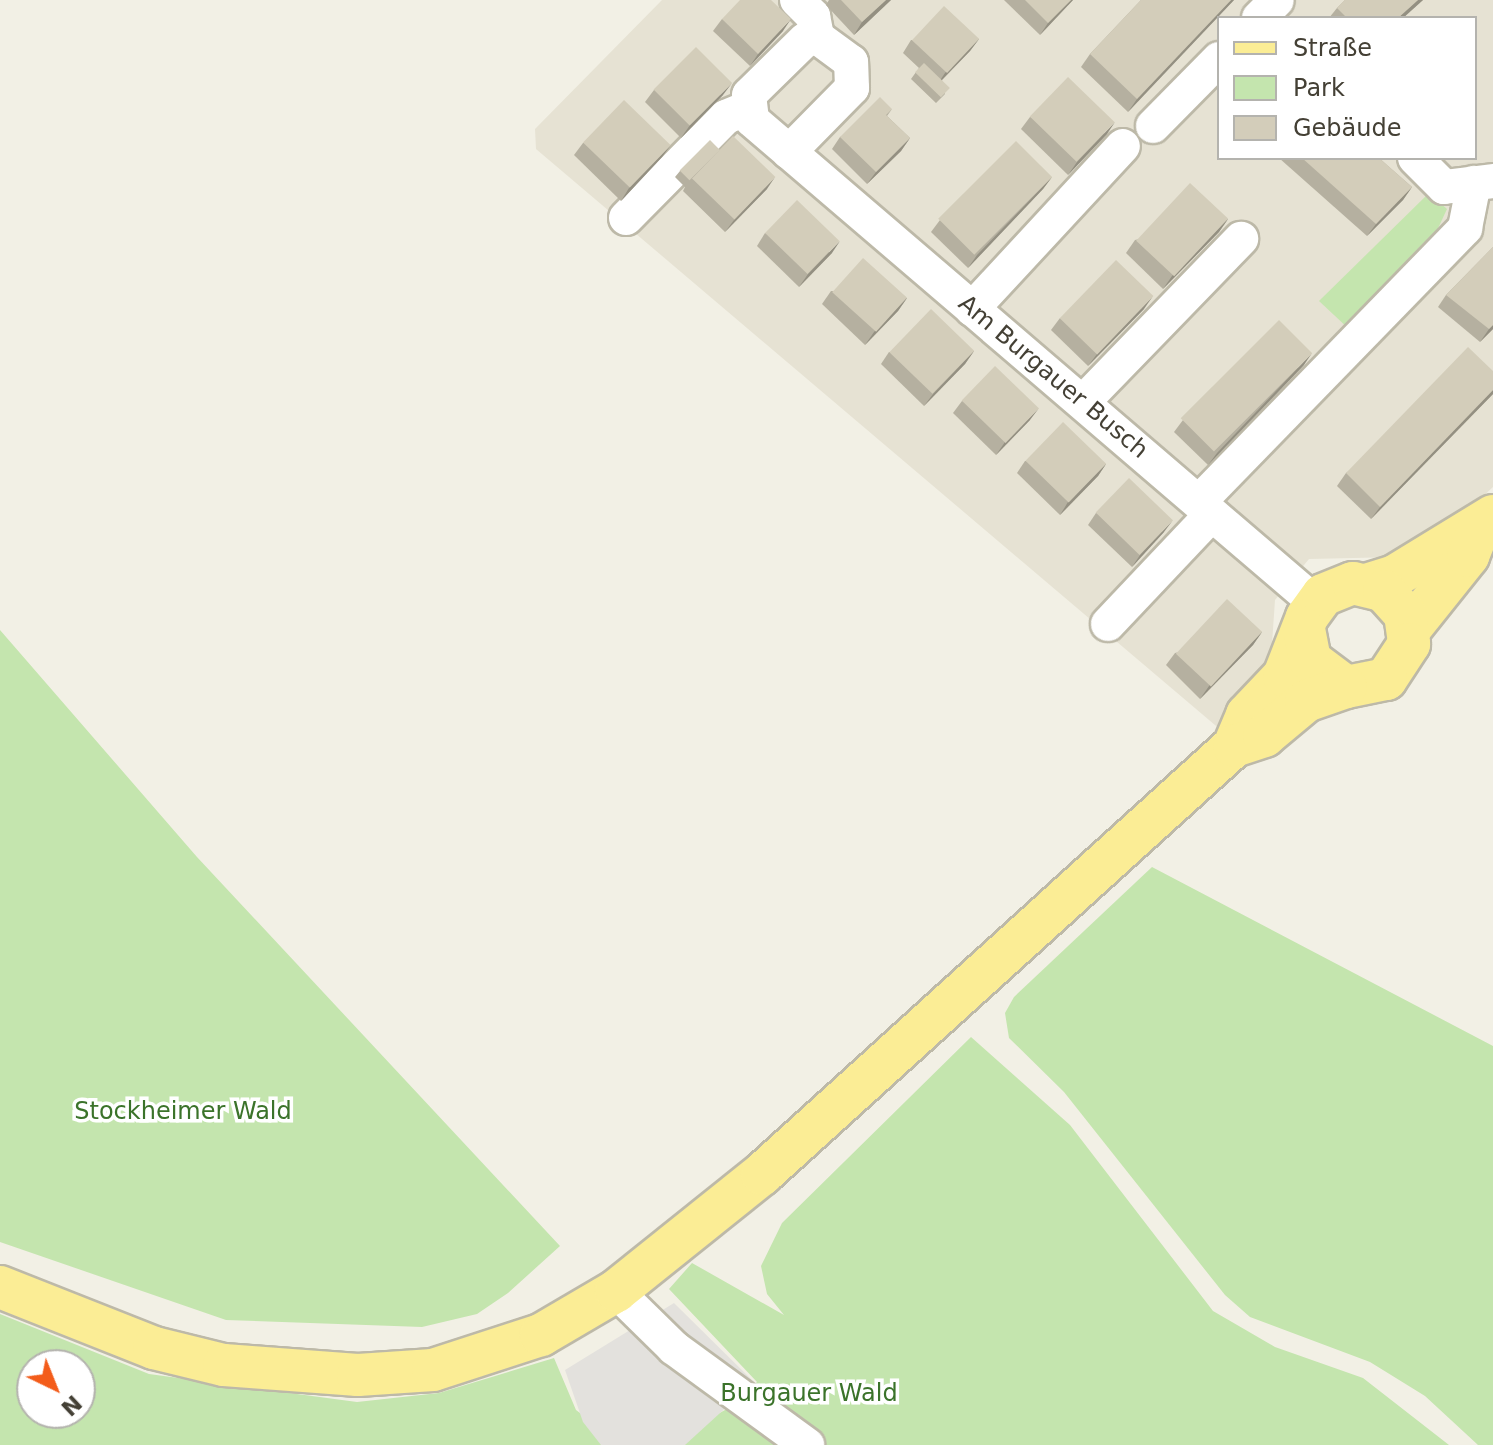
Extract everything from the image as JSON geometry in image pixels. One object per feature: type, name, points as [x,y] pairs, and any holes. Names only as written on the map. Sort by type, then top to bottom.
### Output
[{"type":"main road","points":[[1234,746],[1247,715],[1284,676],[1310,616],[1337,587],[1369,584],[1487,521]]},
{"type":"main road","points":[[0,1287],[168,1351],[224,1365],[358,1375],[474,1361],[541,1335],[616,1291],[762,1174],[1234,746],[1264,736],[1306,701],[1346,687],[1374,685],[1397,670],[1409,630],[1468,556],[1487,521]]},
{"type":"main road","points":[[1369,584],[1396,601],[1409,630]]},
{"type":"main road","points":[[1310,616],[1310,660],[1346,687]]},
{"type":"street","points":[[789,152],[852,88],[851,62],[817,37],[813,16],[797,0]]},
{"type":"street","points":[[626,218],[726,117],[745,109],[760,84],[817,37]]},
{"type":"street","points":[[1153,126],[1217,61]]},
{"type":"street","name":"Am Burgauer Busch","points":[[745,109],[789,152],[1206,508],[1310,616]]},
{"type":"street","points":[[972,309],[1123,146]]},
{"type":"street","points":[[1108,624],[1206,508],[1465,228],[1483,182],[1444,187],[1417,160]]},
{"type":"street","points":[[1084,401],[1241,239]]},
{"type":"street","points":[[616,1291],[674,1348],[807,1445]]},
{"type":"shaded area","points":[[662,0],[1493,0],[1493,487],[1452,525],[1398,557],[1309,559],[1275,600],[1270,673],[1222,731],[536,149],[535,129]]},
{"type":"shaded area","points":[[674,1303],[754,1382],[685,1445],[601,1445],[583,1422],[565,1370]]},
{"type":"green space","points":[[1429,193],[1447,209],[1427,252],[1350,330],[1319,301]]},
{"type":"green space","name":"Stockheimer Wald","points":[[0,630],[197,857],[560,1246],[508,1293],[477,1314],[422,1327],[226,1320],[0,1242]]},
{"type":"green space","points":[[1152,867],[1493,1046],[1493,1445],[1478,1445],[1425,1396],[1370,1362],[1250,1317],[1225,1295],[1064,1092],[1009,1038],[1005,1013],[1014,997]]},
{"type":"green space","name":"Burgauer Wald","points":[[971,1037],[1070,1125],[1213,1311],[1275,1347],[1363,1378],[1449,1445],[662,1445],[725,1410],[757,1382],[669,1289],[692,1263],[784,1315],[767,1294],[761,1266],[782,1223]]},
{"type":"green space","points":[[0,1314],[87,1349],[16,1349],[16,1429],[96,1429],[96,1353],[149,1374],[357,1402],[439,1393],[554,1358],[576,1410],[623,1445],[0,1445]]},
{"type":"building","points":[[740,0],[771,0],[791,19],[758,54],[722,19]]},
{"type":"building","points":[[841,0],[886,0],[862,22]]},
{"type":"building","points":[[1025,0],[1071,0],[1048,23]]},
{"type":"building","points":[[1141,0],[1231,0],[1137,99],[1090,54]]},
{"type":"building","points":[[1345,0],[1418,0],[1400,16],[1345,16],[1337,8]]},
{"type":"building","points":[[944,6],[979,39],[947,73],[912,40]]},
{"type":"building","points":[[696,47],[732,83],[690,125],[654,89]]},
{"type":"building","points":[[924,63],[950,88],[941,97],[915,72]]},
{"type":"building","points":[[1068,77],[1115,122],[1077,162],[1030,117]]},
{"type":"building","points":[[880,97],[892,109],[886,115],[910,138],[876,172],[840,137]]},
{"type":"building","points":[[624,100],[671,145],[630,188],[583,142]]},
{"type":"building","points":[[733,136],[775,177],[734,219],[692,178]]},
{"type":"building","points":[[710,140],[720,150],[689,180],[680,170]]},
{"type":"building","points":[[1016,141],[1052,177],[974,255],[938,219]]},
{"type":"building","points":[[1304,160],[1381,160],[1412,187],[1376,224]]},
{"type":"building","points":[[1190,183],[1228,218],[1174,276],[1136,241]]},
{"type":"building","points":[[797,200],[839,241],[807,274],[765,233]]},
{"type":"building","points":[[1493,247],[1493,325],[1489,329],[1446,295]]},
{"type":"building","points":[[863,258],[907,297],[876,332],[832,292]]},
{"type":"building","points":[[1116,260],[1153,296],[1097,354],[1060,318]]},
{"type":"building","points":[[931,309],[974,351],[932,394],[889,352]]},
{"type":"building","points":[[1279,320],[1312,353],[1214,452],[1181,418]]},
{"type":"building","points":[[1468,347],[1493,371],[1493,390],[1380,507],[1346,473]]},
{"type":"building","points":[[995,366],[1039,408],[1006,443],[962,401]]},
{"type":"building","points":[[1063,422],[1106,464],[1069,503],[1025,461]]},
{"type":"building","points":[[1129,478],[1173,520],[1140,555],[1096,513]]},
{"type":"building","points":[[1227,599],[1262,632],[1211,687],[1176,654]]}]
